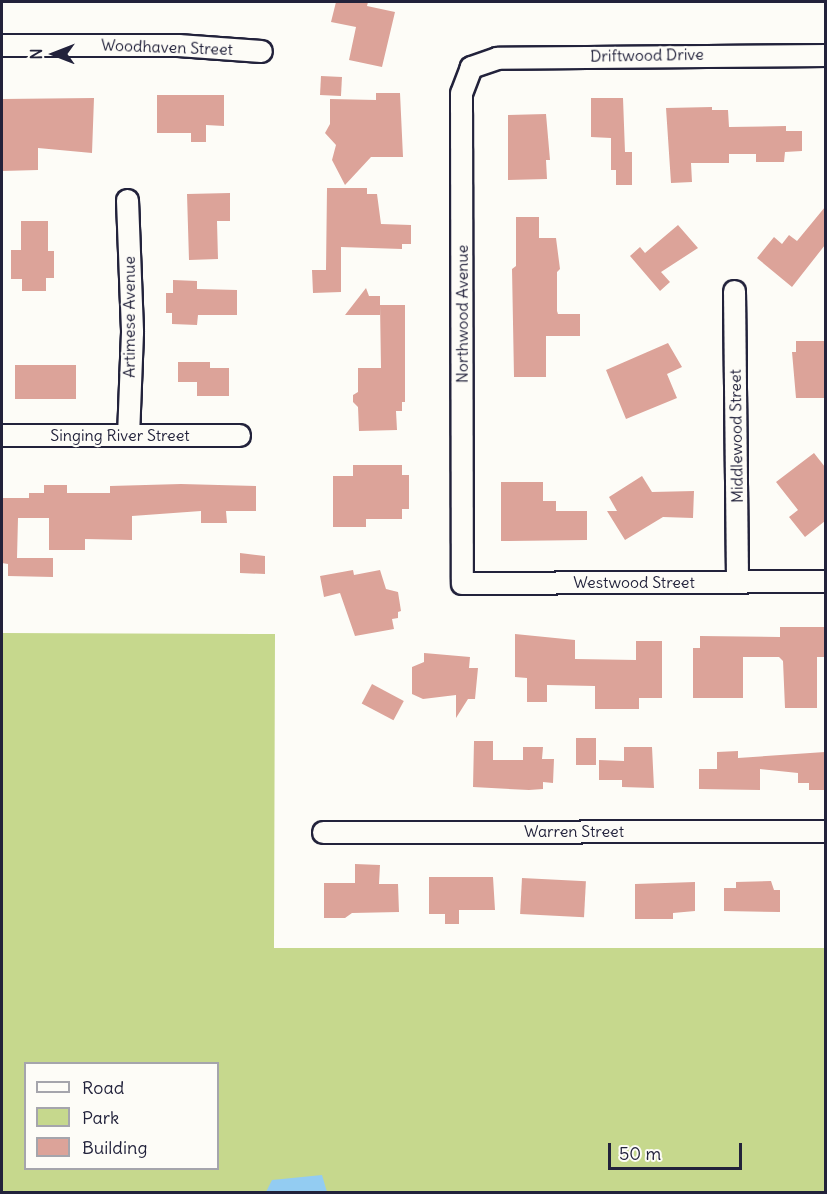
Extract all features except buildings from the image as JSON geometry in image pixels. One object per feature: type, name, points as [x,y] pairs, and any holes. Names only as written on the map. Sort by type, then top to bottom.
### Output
[{"type":"street","name":"Woodhaven Street","points":[[2,45],[178,45],[261,51]]},
{"type":"street","name":"Driftwood Drive","points":[[471,67],[497,58],[825,55]]},
{"type":"street","name":"Northwood Avenue","points":[[462,563],[461,93],[471,67]]},
{"type":"street","name":"Artimese Avenue","points":[[127,200],[132,332],[128,434]]},
{"type":"street","name":"Middlewood Street","points":[[734,291],[737,582]]},
{"type":"street","name":"Singing River Street","points":[[2,435],[239,435]]},
{"type":"street","name":"Westwood Street","points":[[462,563],[462,583],[825,581]]},
{"type":"street","name":"Warren Street","points":[[323,832],[825,831]]},
{"type":"green space","points":[[2,633],[275,634],[274,948],[825,948],[825,1192],[2,1192]]},
{"type":"water","points":[[322,1175],[327,1192],[266,1192],[272,1180]]}]
